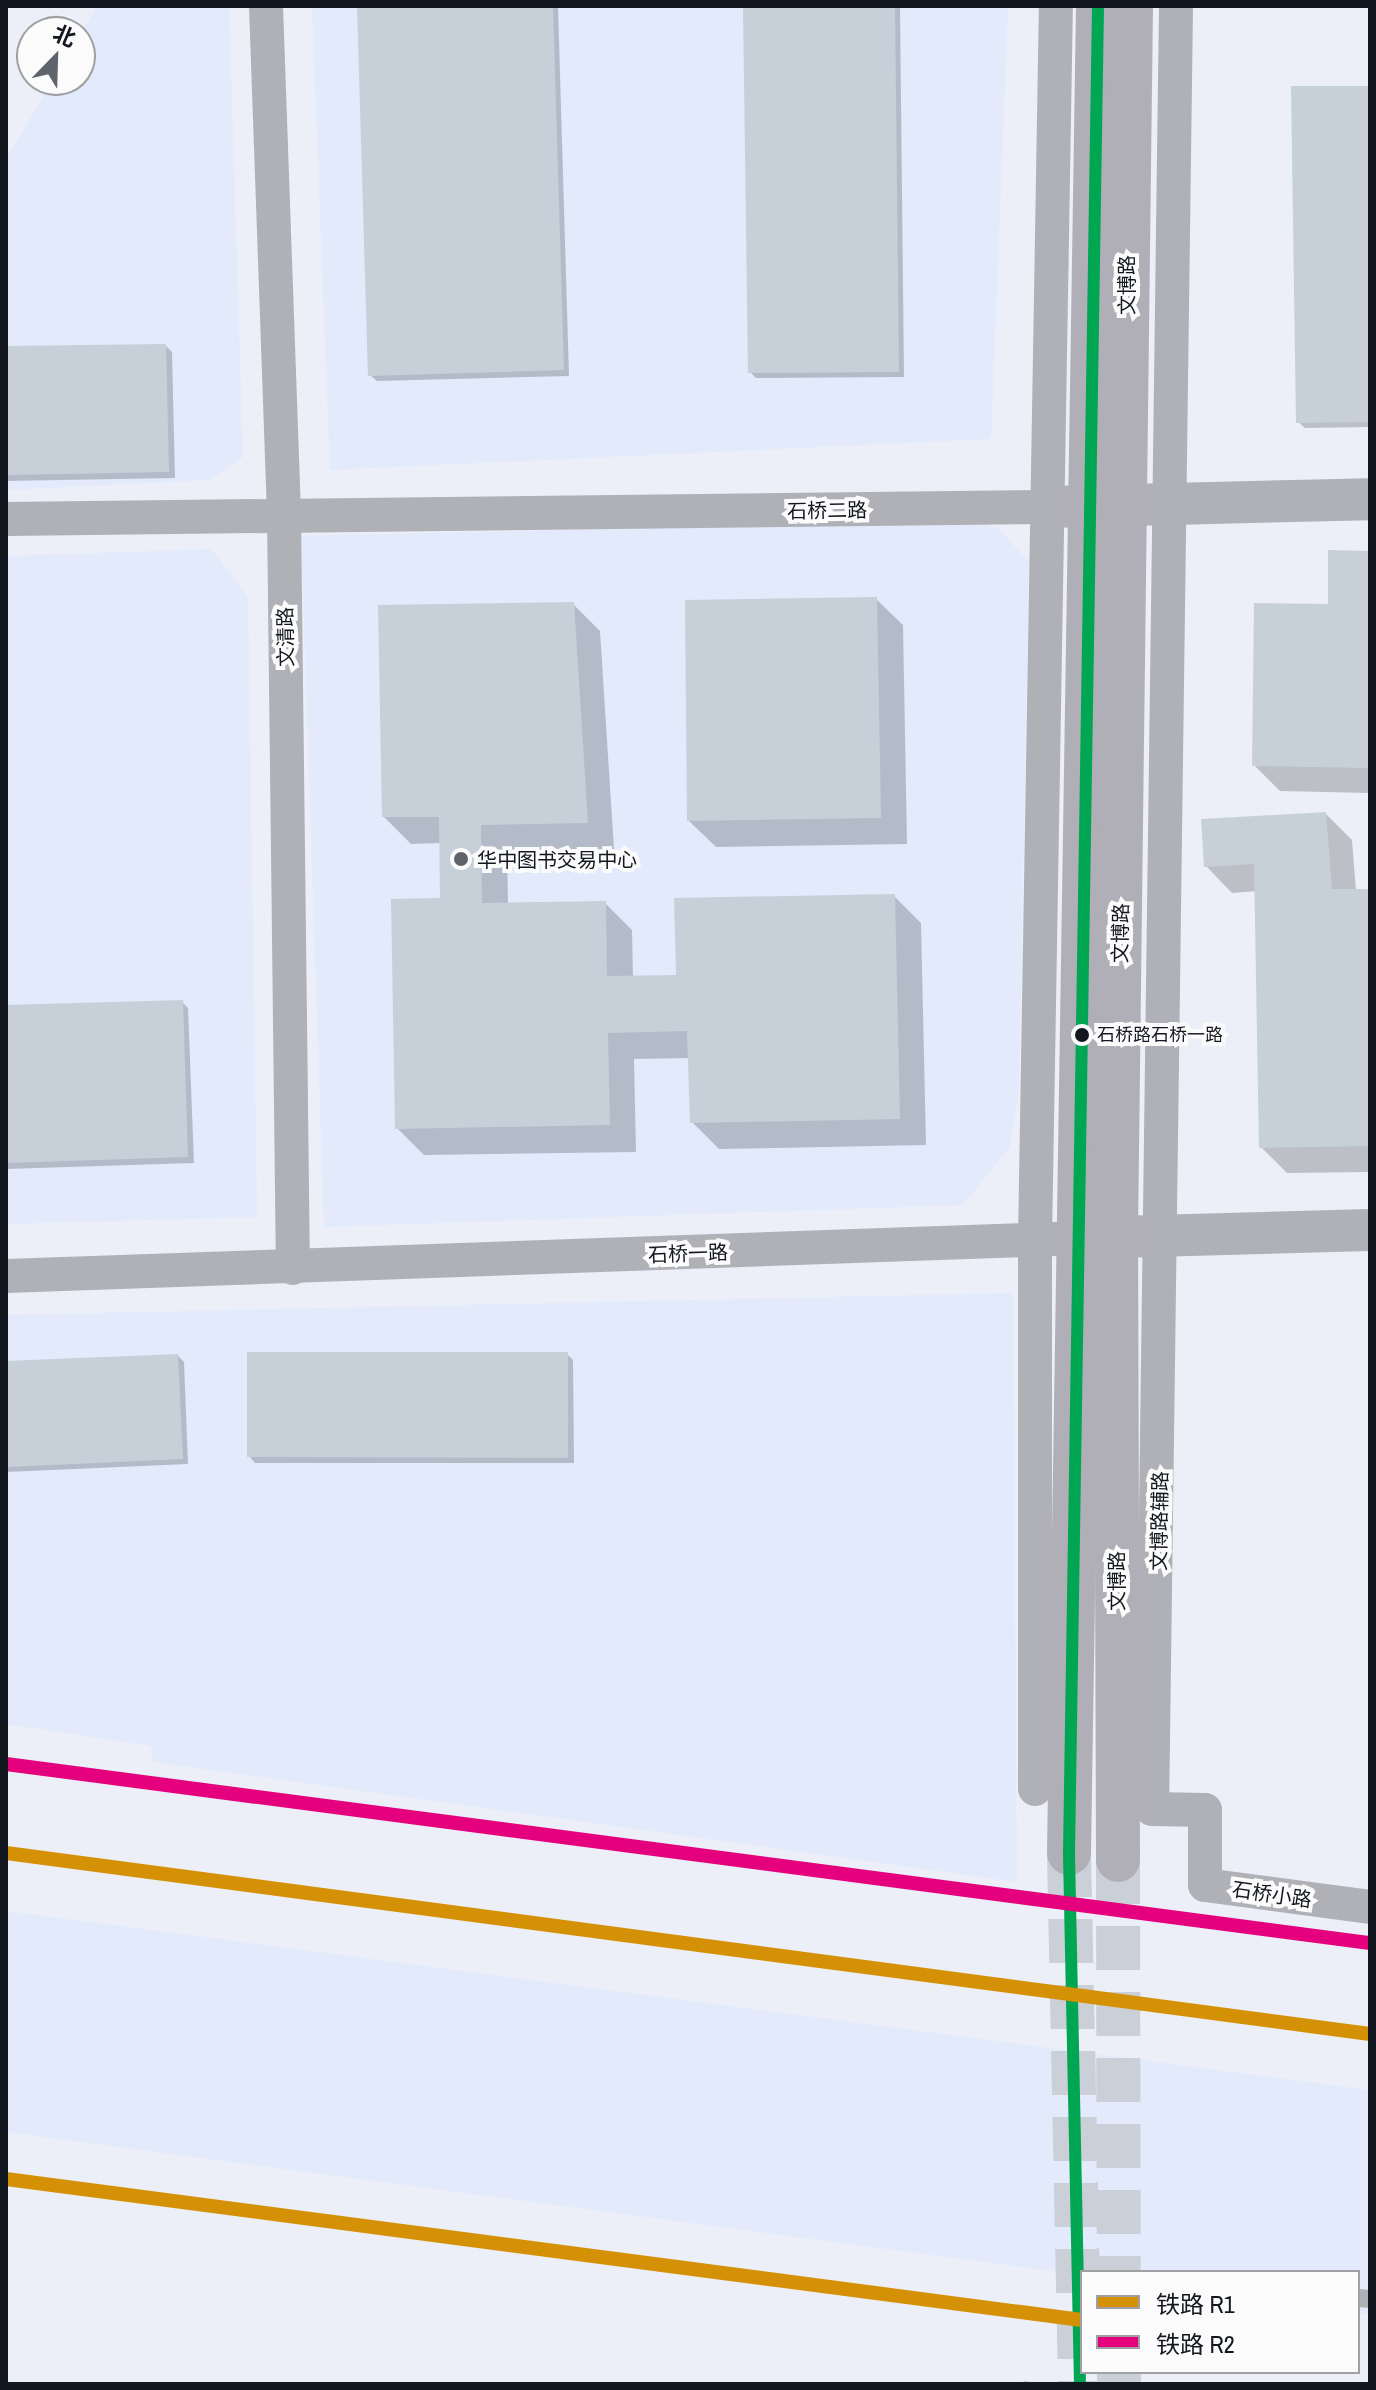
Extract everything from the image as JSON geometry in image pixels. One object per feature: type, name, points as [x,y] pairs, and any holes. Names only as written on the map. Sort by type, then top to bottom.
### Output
[{"type":"main road","name":"文博路","points":[[1098,6],[1106,506],[1098,1236],[1118,1860]]},
{"type":"main road","name":"文博路","points":[[1106,506],[1131,6]]},
{"type":"main road","points":[[1069,1853],[1098,1236]]},
{"type":"street","name":"文清路","points":[[266,6],[284,515],[293,1268]]},
{"type":"street","points":[[1056,6],[1106,506]]},
{"type":"street","points":[[1035,1789],[1035,1240],[1106,506],[1176,6]]},
{"type":"street","name":"石桥二路","points":[[6,519],[1106,506],[1370,499]]},
{"type":"street","name":"文博路辅路","points":[[1106,506],[1157,1074],[1165,1233],[1152,1809]]},
{"type":"street","name":"石桥一路","points":[[6,1276],[293,1268],[1165,1233],[1370,1230]]},
{"type":"street","name":"石桥小路","points":[[1152,1809],[1205,1810],[1205,1885],[1370,1907]]},
{"type":"shaded area","points":[[97,6],[229,6],[243,457],[209,480],[6,490],[6,159],[43,96],[96,96],[96,16],[91,16]]},
{"type":"shaded area","points":[[312,6],[1008,6],[991,439],[330,470]]},
{"type":"shaded area","points":[[969,520],[999,529],[1029,562],[1019,1089],[1010,1147],[963,1205],[324,1227],[301,536]]},
{"type":"shaded area","points":[[212,549],[248,598],[257,1217],[6,1224],[6,556]]},
{"type":"shaded area","points":[[1013,1293],[1017,1882],[153,1762],[151,1746],[6,1724],[6,1315]]},
{"type":"shaded area","points":[[6,1911],[1370,2090],[1370,2314],[1360,2312],[1360,2270],[1080,2270],[1080,2275],[6,2132]]},
{"type":"building","points":[[357,6],[553,6],[564,370],[368,376]]},
{"type":"building","points":[[743,6],[895,6],[899,372],[748,373]]},
{"type":"building","points":[[1291,86],[1370,86],[1370,422],[1296,423]]},
{"type":"building","points":[[166,344],[169,472],[6,475],[6,346]]},
{"type":"building","points":[[1328,550],[1370,551],[1370,768],[1252,766],[1254,603],[1328,604]]},
{"type":"building","points":[[877,597],[881,818],[687,821],[685,600]]},
{"type":"building","name":"华中图书交易中心","points":[[574,602],[588,823],[481,825],[482,903],[606,901],[607,976],[676,975],[674,898],[895,894],[900,1119],[690,1123],[687,1031],[608,1033],[610,1125],[395,1129],[391,899],[440,898],[439,817],[382,817],[378,605]]},
{"type":"building","points":[[1326,812],[1332,889],[1370,889],[1370,1146],[1259,1148],[1254,864],[1204,867],[1201,819]]},
{"type":"building","points":[[183,1000],[188,1157],[6,1163],[6,1005]]},
{"type":"building","points":[[247,1352],[568,1352],[568,1458],[247,1457]]},
{"type":"building","points":[[178,1354],[183,1459],[6,1467],[6,1361]]},
{"type":"tunnel","points":[[1069,1853],[1080,2384]]},
{"type":"tunnel","points":[[1118,1860],[1119,2270]]},
{"type":"tunnel","points":[[1119,2374],[1119,2384]]},
{"type":"rail line","name":"R2","points":[[6,1764],[1370,1943]]},
{"type":"rail line","name":"R1","points":[[6,1853],[1370,2034]]},
{"type":"rail line","name":"R1","points":[[6,2179],[1080,2320]]},
{"type":"transit line","points":[[1080,2384],[1069,1853],[1098,6]]},
{"type":"place","name":"华中图书交易中心","points":[[461,859]]},
{"type":"place","name":"石桥路石桥一路","points":[[1082,1035]]}]
